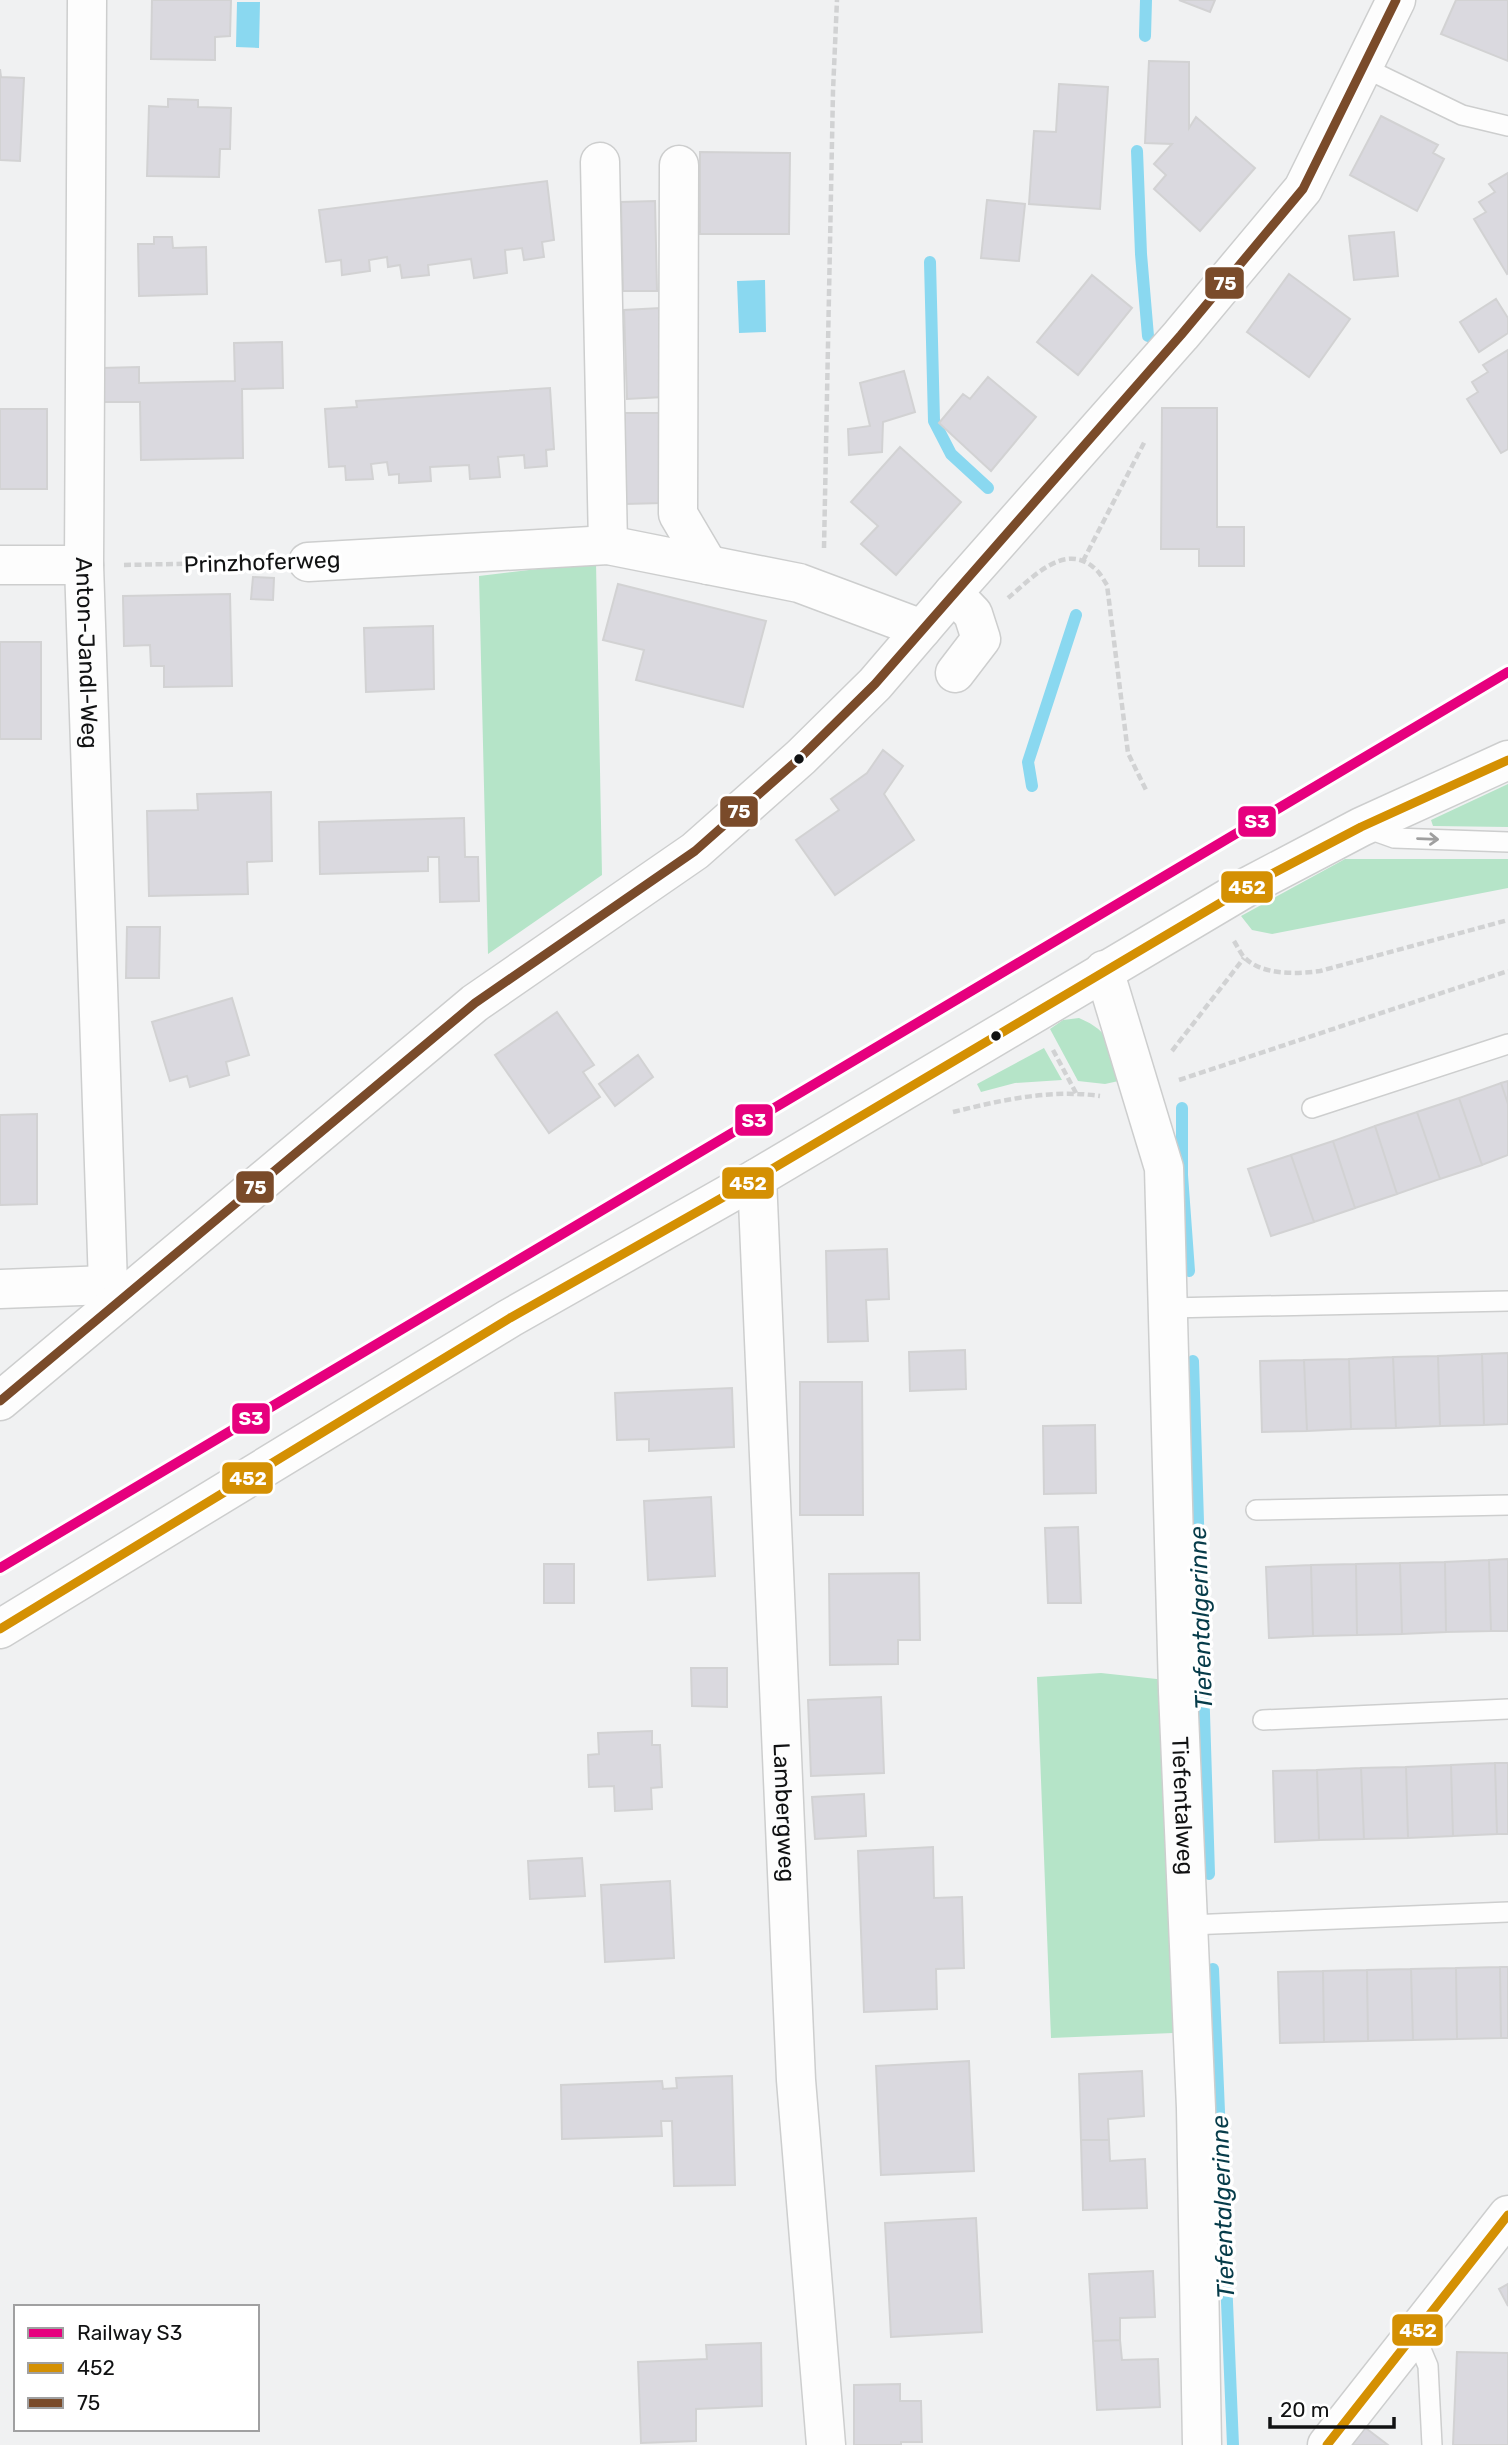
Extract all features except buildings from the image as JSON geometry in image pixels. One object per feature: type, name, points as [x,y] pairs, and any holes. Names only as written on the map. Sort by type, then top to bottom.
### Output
[{"type":"street","name":"Anton-Jandl-Weg","points":[[87,0],[84,565],[113,1293]]},
{"type":"street","points":[[0,1401],[113,1293],[475,1003],[695,851],[838,721],[875,684],[922,629],[963,604],[1120,404],[1303,189],[1396,0]]},
{"type":"street","points":[[600,162],[608,545]]},
{"type":"street","points":[[678,165],[678,514],[708,565]]},
{"type":"street","name":"Prinzhoferweg","points":[[308,562],[608,545],[799,583],[922,629]]},
{"type":"street","points":[[0,565],[84,565]]},
{"type":"street","points":[[954,673],[981,639],[963,604]]},
{"type":"street","points":[[0,1629],[510,1318],[757,1178],[1247,887],[1361,827],[1508,760]]},
{"type":"street","name":"Tiefentalweg","points":[[1104,970],[1164,1168],[1178,1678],[1196,2121],[1202,2445]]},
{"type":"street","name":"Lambergweg","points":[[757,1178],[796,2080],[826,2445]]},
{"type":"street","points":[[0,1289],[113,1293]]},
{"type":"street","points":[[1327,2445],[1508,2214]]},
{"type":"lane","points":[[1363,67],[1462,115],[1508,126]]},
{"type":"lane","points":[[1361,827],[1394,838],[1508,842]]},
{"type":"lane","points":[[1312,1108],[1508,1044]]},
{"type":"lane","points":[[1168,1308],[1508,1301]]},
{"type":"lane","points":[[1256,1510],[1508,1505]]},
{"type":"lane","points":[[1263,1720],[1508,1709]]},
{"type":"lane","points":[[1189,1925],[1508,1912]]},
{"type":"lane","points":[[1415,2335],[1428,2366],[1432,2445]]},
{"type":"path","points":[[837,0],[832,91],[823,543],[837,597]]},
{"type":"path","points":[[1083,561],[1145,441],[1144,425],[1120,404]]},
{"type":"path","points":[[963,604],[1001,605],[1052,563],[1071,558],[1094,567],[1107,584],[1128,753],[1146,790]]},
{"type":"path","name":"Prinzhoferweg","points":[[84,565],[308,562]]},
{"type":"path","points":[[1203,1009],[1244,958],[1266,969],[1292,975],[1320,971],[1508,920]]},
{"type":"path","points":[[946,1113],[1018,1097],[1076,1093],[1122,1098],[1142,1093],[1508,971]]},
{"type":"green space","points":[[596,562],[602,875],[488,954],[479,576]]},
{"type":"green space","points":[[1508,784],[1508,827],[1433,826],[1431,820]]},
{"type":"green space","points":[[1345,859],[1508,859],[1508,888],[1272,934],[1252,930],[1241,916]]},
{"type":"green space","points":[[1079,1018],[1105,1035],[1123,1080],[1105,1084],[1078,1081],[1050,1029],[1063,1020]]},
{"type":"green space","points":[[1044,1048],[1062,1080],[1015,1083],[981,1092],[977,1084]]},
{"type":"green space","points":[[1101,1673],[1166,1680],[1173,2033],[1051,2038],[1037,1677]]},
{"type":"water","points":[[237,2],[260,2],[259,48],[236,47]]},
{"type":"water","points":[[765,280],[766,332],[739,333],[737,281]]},
{"type":"waterway","name":"Tiefentalgerinne","points":[[1145,36],[1146,0]]},
{"type":"waterway","name":"Tiefentalgerinne","points":[[1137,151],[1141,254],[1148,336]]},
{"type":"waterway","name":"Tiefentalgerinne","points":[[930,262],[934,421],[951,454],[988,488]]},
{"type":"waterway","name":"Tiefentalgerinne","points":[[1032,786],[1028,762],[1076,615]]},
{"type":"waterway","name":"Tiefentalgerinne","points":[[1182,1108],[1182,1175],[1189,1271]]},
{"type":"waterway","name":"Tiefentalgerinne","points":[[1193,1361],[1209,1874]]},
{"type":"waterway","name":"Tiefentalgerinne","points":[[1213,1969],[1233,2445]]},
{"type":"rail line","name":"S3","points":[[0,1568],[1508,672]]},
{"type":"transit line","name":"75","points":[[0,1401],[475,1003],[695,851],[801,757],[875,684],[1181,335],[1303,189],[1396,0]]},
{"type":"transit line","name":"452","points":[[0,1629],[510,1318],[757,1178],[1247,887],[1361,827],[1508,760]]},
{"type":"transit line","name":"452","points":[[1327,2445],[1508,2215]]}]
